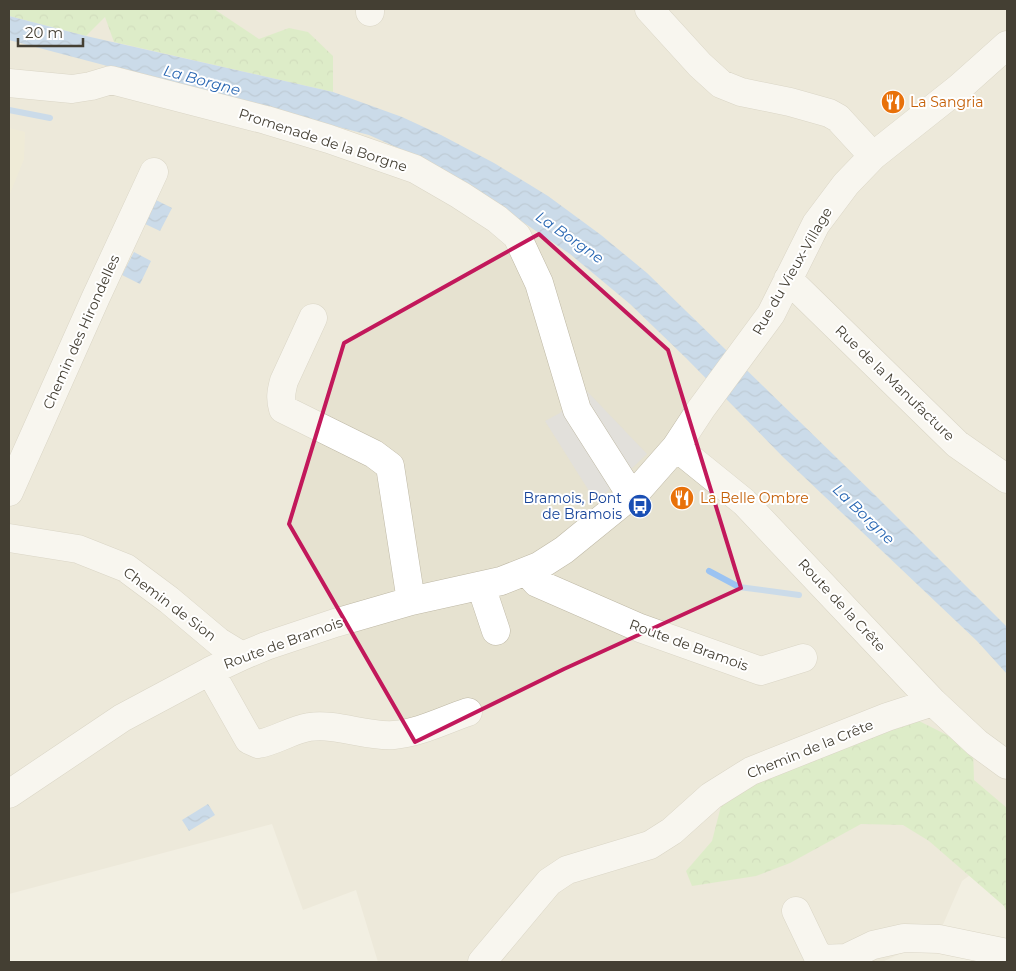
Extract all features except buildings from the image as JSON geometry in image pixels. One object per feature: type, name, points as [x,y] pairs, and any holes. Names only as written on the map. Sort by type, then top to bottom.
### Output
[{"type":"street","points":[[649,9],[721,84],[741,92],[790,102],[829,113],[838,118],[873,156]]},
{"type":"street","name":"Rue du Vieux-Village","points":[[700,409],[771,314],[816,224],[846,184],[873,156],[960,87],[1007,45]]},
{"type":"street","name":"Promenade de la Borgne","points":[[9,83],[72,88],[91,86],[111,80],[266,120],[329,139],[415,169],[497,219],[517,236],[539,283],[577,410],[631,495]]},
{"type":"street","name":"Chemin des Hirondelles","points":[[9,492],[154,172]]},
{"type":"street","name":"Rue de la Manufacture","points":[[788,279],[957,444],[1007,479]]},
{"type":"street","points":[[313,318],[284,381],[280,401],[283,409],[374,454],[390,466],[411,601]]},
{"type":"street","name":"Route de Bramois","points":[[9,794],[122,718],[242,656],[336,623],[411,601],[501,581],[527,572],[564,550],[639,489],[676,448],[700,409]]},
{"type":"street","name":"Route de la Crête","points":[[676,448],[744,502],[932,702],[977,743],[1007,765]]},
{"type":"street","name":"Chemin de Sion","points":[[9,538],[78,549],[126,568],[169,600],[219,642],[242,656]]},
{"type":"street","name":"Route de Bramois","points":[[527,572],[537,583],[640,628],[761,671],[803,658]]},
{"type":"street","points":[[481,586],[496,631]]},
{"type":"street","points":[[210,671],[249,740],[258,744],[291,731],[309,727],[337,727],[393,735],[417,730],[468,712]]},
{"type":"street","name":"Chemin de la Crête","points":[[482,962],[550,882],[566,870],[650,845],[672,831],[711,796],[751,771],[886,717],[932,702]]},
{"type":"street","points":[[796,911],[819,959],[846,958],[873,945],[904,938],[939,939],[1007,953]]},
{"type":"highlighted area","points":[[539,234],[668,350],[741,588],[564,669],[415,742],[289,524],[344,343]]},
{"type":"shaded area","points":[[9,9],[1007,9],[1007,847],[962,881],[938,936],[882,962],[378,962],[356,890],[303,910],[272,824],[9,894]]},
{"type":"shaded area","points":[[9,128],[25,132],[24,159],[9,196]]},
{"type":"shaded area","points":[[582,386],[647,454],[596,502],[545,421],[560,413]]},
{"type":"green space","points":[[9,9],[214,9],[259,39],[289,28],[308,32],[333,56],[333,92],[114,42],[105,17],[86,36],[9,16]]},
{"type":"green space","points":[[919,721],[973,748],[974,780],[1007,808],[1007,913],[1004,906],[929,841],[903,825],[861,824],[790,863],[756,876],[692,886],[686,871],[712,841],[721,806],[759,779],[831,747]]},
{"type":"water","name":"La Borgne","points":[[9,16],[86,36],[333,92],[402,117],[441,135],[494,163],[548,196],[601,235],[647,273],[878,498],[1007,627],[1007,674],[977,641],[783,457],[630,304],[570,254],[483,195],[407,152],[369,135],[9,40]]},
{"type":"water","points":[[154,199],[172,208],[160,231],[143,223]]},
{"type":"water","points":[[134,252],[151,261],[140,284],[122,275]]},
{"type":"water","points":[[208,804],[215,815],[189,831],[182,820]]},
{"type":"waterway","points":[[9,110],[50,118]]},
{"type":"waterway","points":[[709,571],[739,587],[799,595]]},
{"type":"place","name":"La Sangria","points":[[893,102]]},
{"type":"place","name":"La Belle Ombre","points":[[682,498]]},
{"type":"place","name":"Bramois, Pont de Bramois","points":[[640,506]]}]
